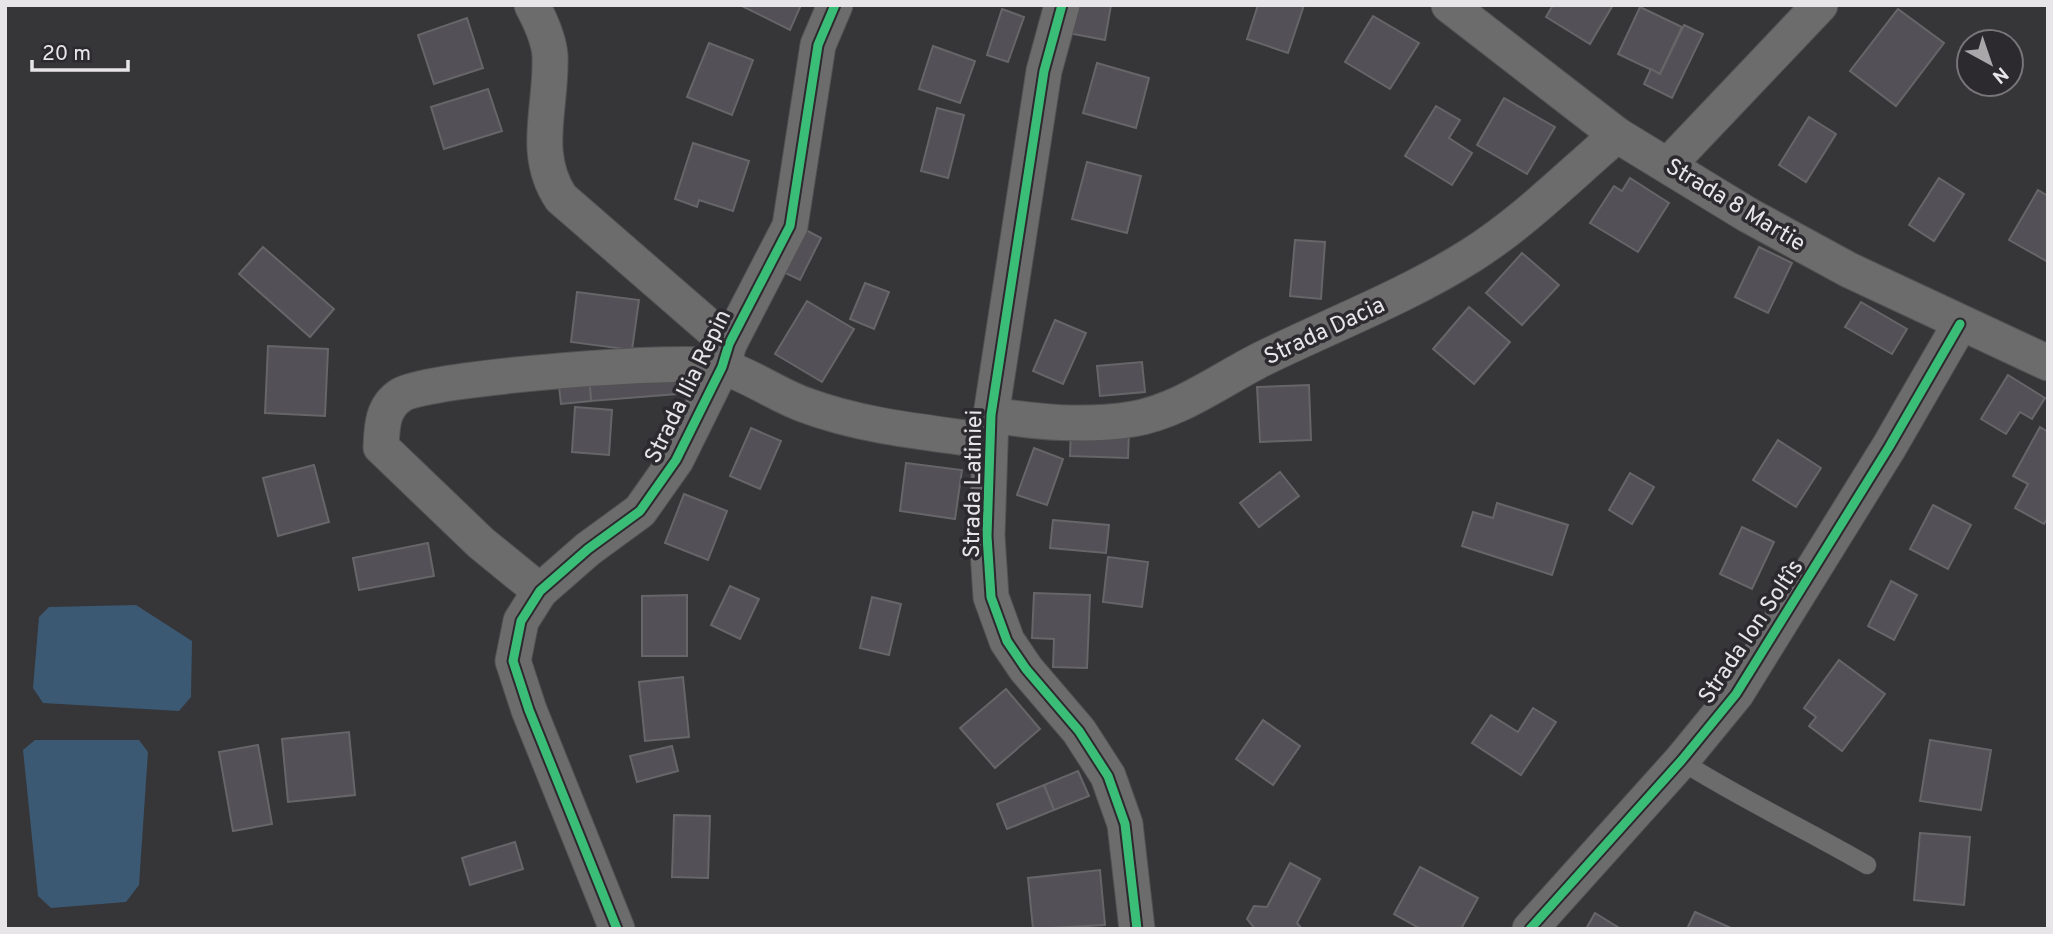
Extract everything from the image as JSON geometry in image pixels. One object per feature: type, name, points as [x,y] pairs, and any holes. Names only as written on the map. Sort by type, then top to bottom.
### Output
[{"type":"street","name":"Strada Ilia Repin","points":[[532,5],[541,22],[550,54],[544,149],[548,180],[561,198],[725,355],[772,392],[851,421],[989,428]]},
{"type":"street","name":"Strada Ilia Repin","points":[[617,929],[529,710],[513,661],[521,621],[540,591],[588,549],[640,511],[676,460],[790,226],[818,45],[835,5]]},
{"type":"street","name":"Strada Latiniei","points":[[1062,5],[1042,84],[989,428],[987,536],[991,597],[1007,641],[1079,731],[1108,776],[1125,824],[1137,929]]},
{"type":"street","name":"Strada 8 Martie","points":[[1448,5],[1617,135],[1669,164],[1748,215],[1838,264],[1960,324],[2048,363]]},
{"type":"street","points":[[1669,164],[1820,5]]},
{"type":"street","name":"Strada Dacia","points":[[989,428],[1132,419],[1166,410],[1469,257],[1518,223],[1617,135]]},
{"type":"street","name":"Strada Ion Soltîs","points":[[1530,929],[1681,761],[1736,694],[1789,613],[1960,324]]},
{"type":"street","name":"Strada Ilia Repin","points":[[540,591],[481,543],[381,447],[383,416],[400,395],[441,383],[676,363],[725,355]]},
{"type":"lane","points":[[1681,761],[1740,798],[1798,825],[1867,865]]},
{"type":"water","points":[[136,605],[192,641],[191,697],[179,711],[43,703],[33,688],[39,617],[49,607]]},
{"type":"water","points":[[35,740],[139,740],[148,752],[139,885],[126,902],[51,908],[38,896],[23,750]]},
{"type":"building","points":[[740,5],[801,5],[790,30]]},
{"type":"building","points":[[1073,5],[1111,5],[1105,40],[1068,33]]},
{"type":"building","points":[[1258,5],[1304,5],[1288,53],[1247,39]]},
{"type":"building","points":[[1553,5],[1613,5],[1590,44],[1546,17]]},
{"type":"building","points":[[1640,7],[1682,27],[1660,74],[1618,54]]},
{"type":"building","points":[[1002,9],[1024,17],[1008,62],[987,55]]},
{"type":"building","points":[[1898,9],[1944,43],[1896,106],[1850,71]]},
{"type":"building","points":[[1373,16],[1419,43],[1390,89],[1345,62]]},
{"type":"building","points":[[467,18],[483,68],[434,84],[418,35]]},
{"type":"building","points":[[1684,25],[1703,34],[1672,98],[1644,84],[1651,69],[1660,74]]},
{"type":"building","points":[[709,43],[753,60],[732,115],[687,97]]},
{"type":"building","points":[[933,46],[975,61],[960,103],[919,89]]},
{"type":"building","points":[[1097,63],[1149,78],[1136,128],[1083,113]]},
{"type":"building","points":[[488,89],[502,131],[444,149],[431,107]]},
{"type":"building","points":[[1504,98],[1555,127],[1527,174],[1477,145]]},
{"type":"building","points":[[1436,106],[1460,120],[1449,138],[1472,153],[1452,185],[1405,156]]},
{"type":"building","points":[[937,108],[964,115],[948,178],[921,171]]},
{"type":"building","points":[[1809,117],[1836,134],[1806,182],[1779,165]]},
{"type":"building","points":[[693,143],[749,161],[733,211],[699,200],[697,207],[675,199]]},
{"type":"building","points":[[1087,162],[1141,176],[1127,233],[1072,219]]},
{"type":"building","points":[[1630,178],[1669,203],[1638,252],[1590,223],[1614,186],[1622,191]]},
{"type":"building","points":[[1939,178],[1964,194],[1934,241],[1909,225]]},
{"type":"building","points":[[2038,190],[2048,196],[2048,262],[2009,240]]},
{"type":"building","points":[[800,227],[821,238],[800,280],[779,270]]},
{"type":"building","points":[[1295,240],[1325,242],[1321,299],[1290,296]]},
{"type":"building","points":[[263,247],[334,309],[310,337],[239,274]]},
{"type":"building","points":[[1759,247],[1792,263],[1768,313],[1735,297]]},
{"type":"building","points":[[1522,253],[1559,285],[1522,325],[1486,293]]},
{"type":"building","points":[[865,283],[889,292],[874,329],[850,319]]},
{"type":"building","points":[[577,292],[639,300],[632,350],[571,342]]},
{"type":"building","points":[[807,301],[854,329],[822,382],[775,354]]},
{"type":"building","points":[[1861,302],[1907,329],[1892,354],[1845,327]]},
{"type":"building","points":[[1469,307],[1510,342],[1474,384],[1433,349]]},
{"type":"building","points":[[1055,320],[1086,333],[1063,384],[1033,371]]},
{"type":"building","points":[[268,346],[328,349],[325,416],[265,413]]},
{"type":"building","points":[[1142,362],[1145,392],[1100,396],[1097,366]]},
{"type":"building","points":[[675,368],[677,394],[591,401],[589,375]]},
{"type":"building","points":[[589,375],[591,401],[561,404],[558,377]]},
{"type":"building","points":[[2008,375],[2045,398],[2032,419],[2020,412],[2006,434],[1981,419]]},
{"type":"building","points":[[1309,385],[1311,440],[1260,442],[1257,387]]},
{"type":"building","points":[[575,407],[612,410],[609,455],[572,452]]},
{"type":"building","points":[[2040,427],[2048,432],[2048,517],[2044,524],[2015,508],[2028,484],[2013,476]]},
{"type":"building","points":[[751,428],[781,441],[760,489],[730,476]]},
{"type":"building","points":[[1071,430],[1129,432],[1128,458],[1070,456]]},
{"type":"building","points":[[1778,440],[1821,468],[1796,507],[1753,480]]},
{"type":"building","points":[[1034,448],[1063,459],[1047,505],[1017,495]]},
{"type":"building","points":[[906,463],[962,470],[955,519],[900,511]]},
{"type":"building","points":[[314,465],[329,522],[278,536],[263,478]]},
{"type":"building","points":[[1280,472],[1299,496],[1259,527],[1240,503]]},
{"type":"building","points":[[1630,473],[1654,487],[1632,524],[1609,510]]},
{"type":"building","points":[[684,494],[727,511],[708,560],[665,543]]},
{"type":"building","points":[[1497,503],[1568,525],[1552,575],[1462,546],[1473,512],[1493,518]]},
{"type":"building","points":[[1933,505],[1971,525],[1948,569],[1910,549]]},
{"type":"building","points":[[1053,520],[1109,525],[1106,553],[1050,548]]},
{"type":"building","points":[[1742,527],[1774,542],[1752,589],[1720,574]]},
{"type":"building","points":[[428,543],[434,576],[359,590],[353,558]]},
{"type":"building","points":[[1108,557],[1148,562],[1142,607],[1103,602]]},
{"type":"building","points":[[1891,581],[1917,595],[1894,640],[1868,626]]},
{"type":"building","points":[[730,586],[759,599],[740,639],[711,625]]},
{"type":"building","points":[[1034,593],[1090,595],[1087,668],[1053,667],[1054,639],[1032,638]]},
{"type":"building","points":[[687,595],[687,656],[642,656],[642,596]]},
{"type":"building","points":[[872,597],[901,604],[889,655],[860,648]]},
{"type":"building","points":[[1839,660],[1885,694],[1842,751],[1809,726],[1816,717],[1804,708]]},
{"type":"building","points":[[683,677],[689,737],[645,741],[639,682]]},
{"type":"building","points":[[1006,689],[1040,729],[995,768],[960,728]]},
{"type":"building","points":[[1533,708],[1556,722],[1521,775],[1472,743],[1491,715],[1518,732]]},
{"type":"building","points":[[1263,720],[1300,746],[1273,785],[1236,759]]},
{"type":"building","points":[[349,732],[355,795],[288,802],[282,739]]},
{"type":"building","points":[[1930,740],[1991,750],[1981,810],[1920,801]]},
{"type":"building","points":[[258,745],[272,824],[233,831],[219,752]]},
{"type":"building","points":[[672,746],[678,771],[637,782],[630,756]]},
{"type":"building","points":[[1078,771],[1089,796],[1054,810],[1044,785]]},
{"type":"building","points":[[1044,785],[1054,810],[1007,829],[997,804]]},
{"type":"building","points":[[674,815],[710,816],[708,878],[672,877]]},
{"type":"building","points":[[1920,833],[1970,837],[1964,905],[1914,900]]},
{"type":"building","points":[[515,842],[523,869],[470,885],[462,858]]},
{"type":"building","points":[[1290,863],[1320,879],[1297,923],[1302,929],[1255,929],[1247,919],[1254,906],[1267,907]]},
{"type":"building","points":[[1420,867],[1478,898],[1461,929],[1421,929],[1394,914]]},
{"type":"building","points":[[1100,870],[1105,925],[1033,929],[1028,878]]},
{"type":"building","points":[[1695,912],[1731,928],[1731,929],[1687,929]]},
{"type":"building","points":[[1595,913],[1621,929],[1586,929]]},
{"type":"cycle path","points":[[617,929],[529,710],[513,661],[521,621],[540,591],[588,549],[640,511],[676,460],[722,367],[729,344],[790,226],[818,45],[835,5]]},
{"type":"cycle path","points":[[1062,5],[1044,71],[991,415],[987,536],[991,597],[1007,641],[1026,669],[1079,731],[1108,776],[1125,824],[1137,929]]},
{"type":"cycle path","points":[[1530,929],[1681,761],[1736,694],[1889,447],[1960,324]]}]
